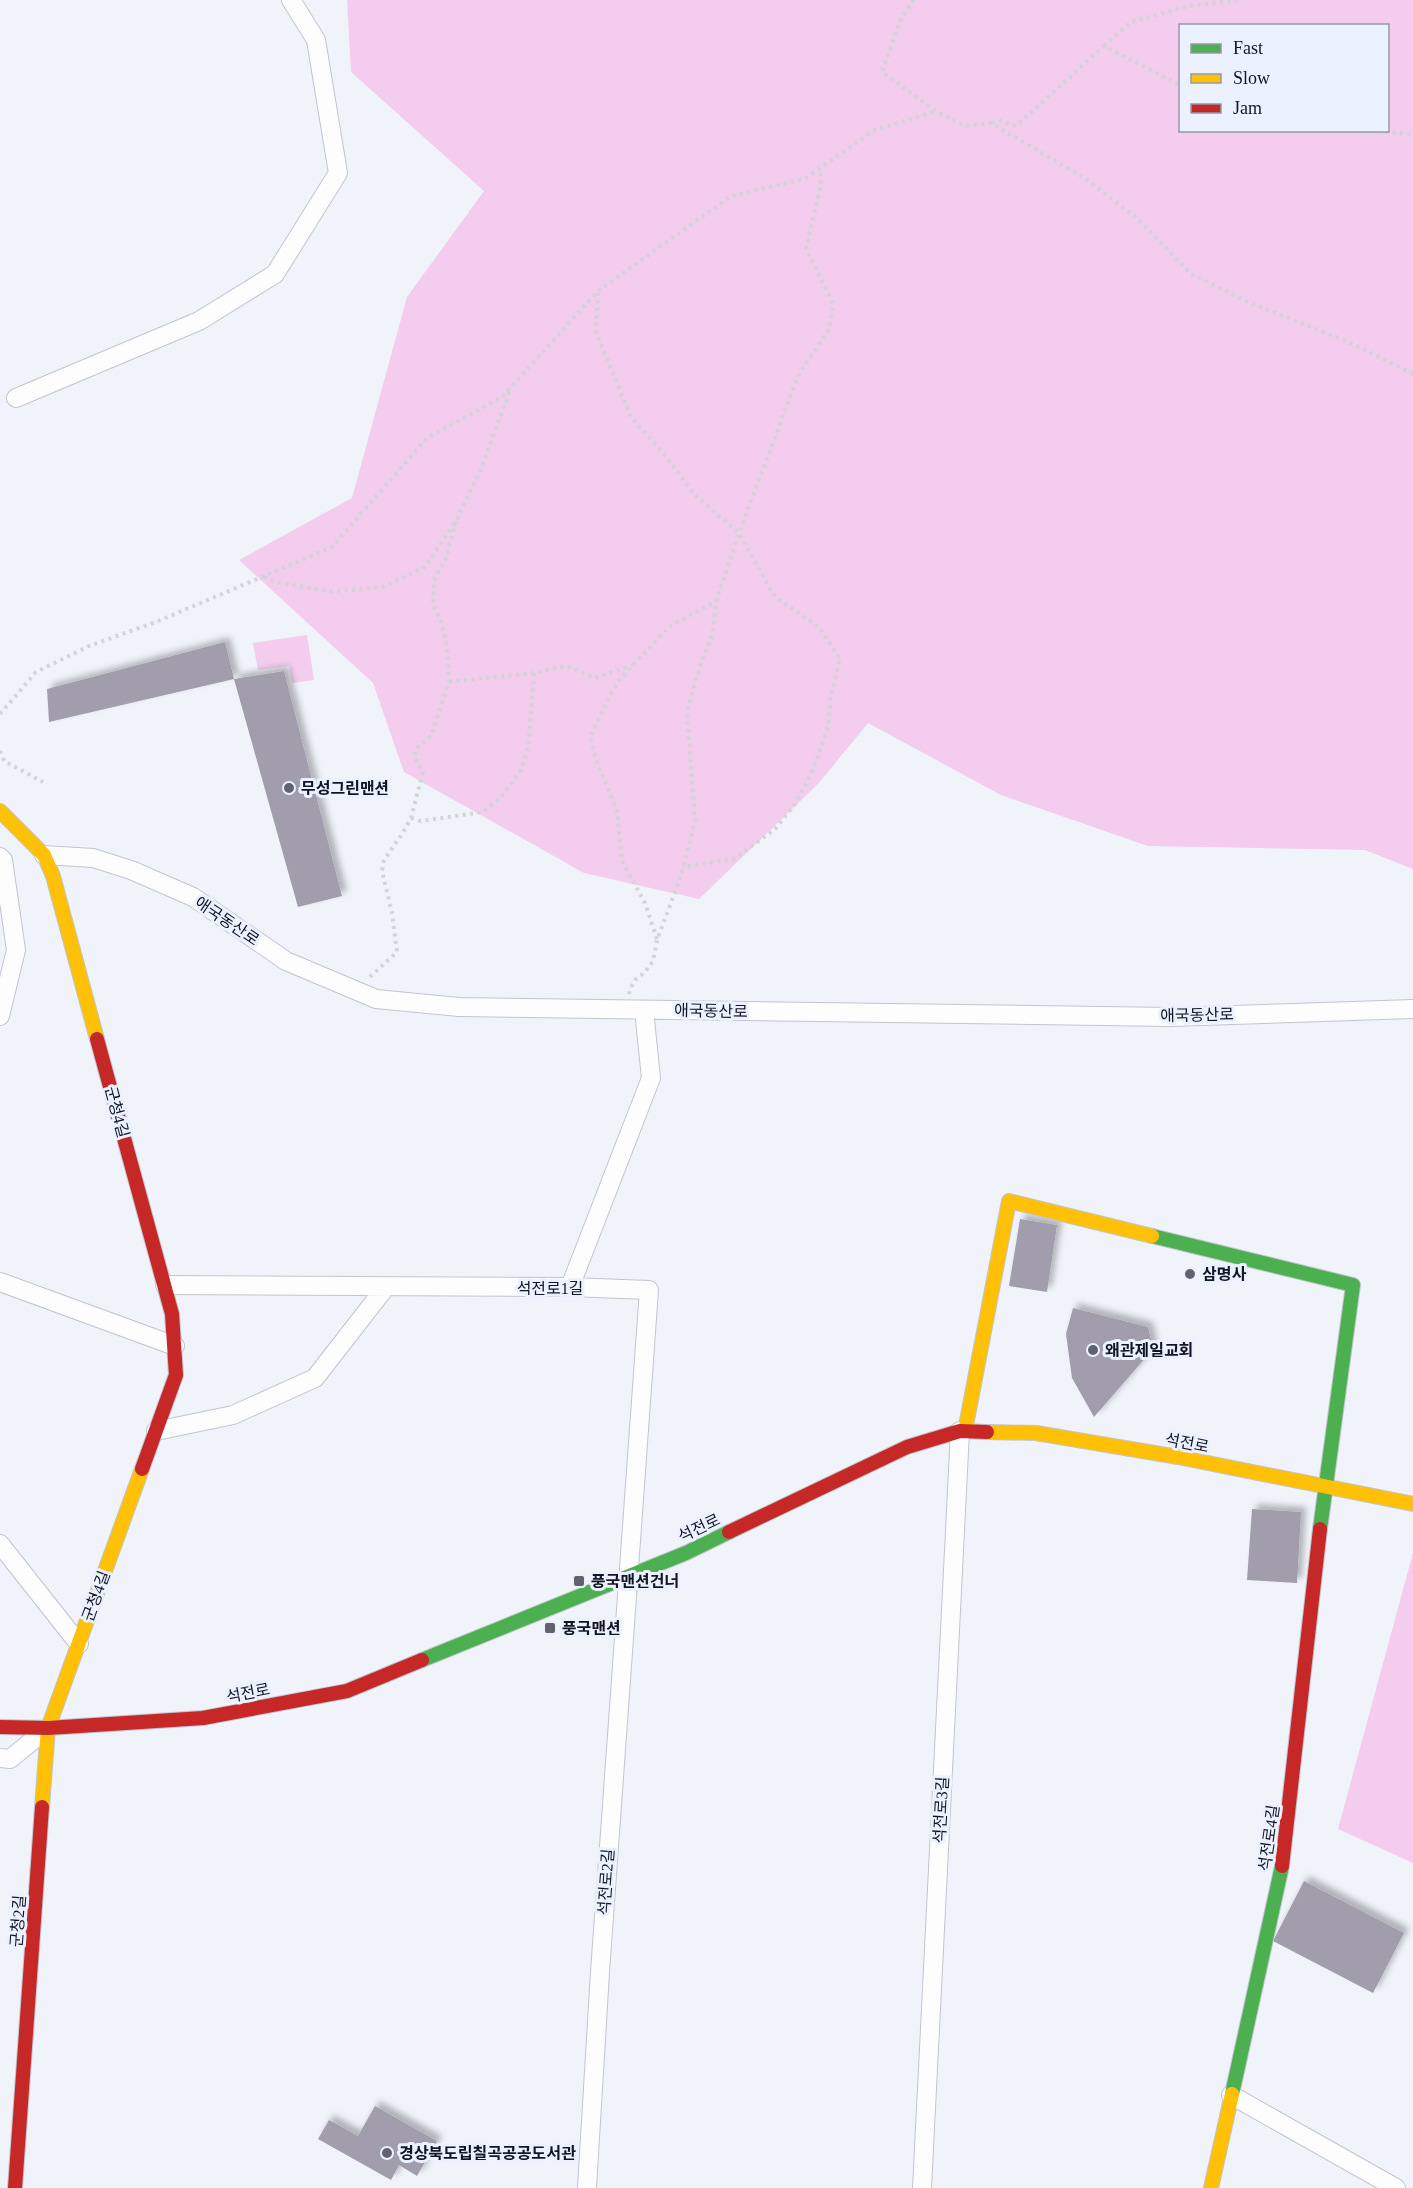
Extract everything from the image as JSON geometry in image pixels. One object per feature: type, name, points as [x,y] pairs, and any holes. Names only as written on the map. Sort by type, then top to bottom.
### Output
[{"type":"street","points":[[16,398],[199,321],[275,274],[338,173],[316,40],[291,0]]},
{"type":"street","name":"군청4길","points":[[0,811],[44,855],[53,876],[165,1286],[172,1314],[175,1346],[176,1375],[48,1728]]},
{"type":"street","name":"애국동산로","points":[[44,855],[93,858],[142,875],[193,897],[286,961],[376,999],[459,1007],[1171,1017],[1413,1009]]},
{"type":"street","points":[[0,857],[3,861],[15,950],[0,1016]]},
{"type":"street","points":[[570,1287],[651,1078],[637,1010]]},
{"type":"street","name":"석전로4길","points":[[963,1431],[1009,1201],[1353,1286],[1324,1487],[1285,1854],[1211,2188]]},
{"type":"street","points":[[0,1282],[175,1346]]},
{"type":"street","name":"석전로1길","points":[[165,1286],[570,1287],[649,1290],[628,1576]]},
{"type":"street","points":[[156,1431],[233,1415],[315,1378],[385,1288]]},
{"type":"street","name":"석전로","points":[[0,1727],[48,1728],[203,1718],[347,1691],[686,1553],[907,1447],[963,1431],[1036,1433],[1178,1457],[1413,1504]]},
{"type":"street","name":"석전로3길","points":[[922,2188],[963,1431]]},
{"type":"street","points":[[0,1544],[79,1644]]},
{"type":"street","name":"석전로2길","points":[[588,2188],[600,1972],[628,1576]]},
{"type":"street","points":[[0,1758],[10,1759],[48,1728]]},
{"type":"street","name":"군청2길","points":[[15,2188],[48,1728]]},
{"type":"street","points":[[1232,2096],[1396,2188]]},
{"type":"path","points":[[914,0],[901,19],[882,72],[936,111],[965,126],[998,120],[1016,126],[1131,22],[1189,6],[1241,0]]},
{"type":"path","points":[[1104,46],[1179,84]]},
{"type":"path","points":[[0,714],[36,672],[89,646],[156,622],[332,547],[427,438],[502,397],[598,291],[731,196],[804,179],[875,130],[936,111]]},
{"type":"path","points":[[991,123],[1083,177],[1138,219],[1191,274],[1248,302],[1349,342],[1413,374]]},
{"type":"path","points":[[1384,132],[1413,134]]},
{"type":"path","points":[[637,1010],[630,989],[652,961],[657,940],[683,867],[695,821],[687,711],[700,666],[713,633],[716,601],[798,376],[829,329],[833,304],[806,248],[821,185],[820,168]]},
{"type":"path","points":[[598,291],[596,332],[632,417],[694,494],[739,533],[775,597],[819,627],[840,659],[831,694],[828,727],[812,772],[795,804],[775,829],[734,859],[683,867]]},
{"type":"path","points":[[264,577],[276,582],[332,592],[383,587],[425,567],[456,521],[482,469],[512,385]]},
{"type":"path","points":[[355,990],[396,952],[392,913],[382,871],[384,860],[411,818],[423,772],[414,757],[417,748],[431,736],[448,682],[447,646],[441,621],[433,605],[434,580],[446,558],[456,521]]},
{"type":"path","points":[[657,940],[645,903],[622,861],[617,811],[597,762],[590,737],[615,687],[669,627],[716,601]]},
{"type":"path","points":[[448,682],[534,674],[566,666],[595,678],[636,663]]},
{"type":"path","points":[[411,818],[435,819],[483,812],[502,796],[521,770],[528,748],[534,674]]},
{"type":"path","points":[[0,751],[4,761],[43,782]]},
{"type":"shaded area","points":[[347,0],[1413,0],[1413,869],[1365,850],[1148,846],[1001,795],[868,723],[818,784],[699,899],[584,873],[404,772],[373,683],[239,560],[352,498],[407,297],[484,191],[351,72]]},
{"type":"shaded area","points":[[307,635],[314,680],[292,683],[289,666],[258,670],[253,643]]},
{"type":"shaded area","points":[[1413,1553],[1413,1863],[1338,1829]]},
{"type":"building","points":[[225,642],[234,679],[49,722],[47,689]]},
{"type":"building","name":"무성그린맨션","points":[[284,671],[342,896],[298,907],[234,679]]},
{"type":"building","points":[[1020,1219],[1057,1225],[1047,1292],[1009,1286]]},
{"type":"building","points":[[1073,1308],[1148,1327],[1153,1349],[1094,1417],[1072,1378],[1066,1334]]},
{"type":"building","points":[[1252,1509],[1301,1512],[1297,1583],[1247,1580]]},
{"type":"building","points":[[1304,1881],[1404,1933],[1373,1993],[1273,1941]]},
{"type":"building","name":"경상북도립칠곡공공도서관","points":[[375,2106],[437,2141],[417,2176],[399,2165],[391,2180],[318,2139],[329,2120],[358,2136]]},
{"type":"traffic: fast","points":[[1152,1236],[1353,1285],[1320,1529]]},
{"type":"traffic: fast","points":[[422,1660],[686,1553],[729,1532]]},
{"type":"traffic: fast","points":[[1232,2094],[1282,1866]]},
{"type":"traffic: slow","points":[[0,811],[44,855],[53,876],[97,1039]]},
{"type":"traffic: slow","points":[[965,1431],[1009,1201],[1152,1236]]},
{"type":"traffic: slow","points":[[987,1432],[1036,1433],[1178,1457],[1413,1504]]},
{"type":"traffic: slow","points":[[42,1807],[48,1728],[142,1469]]},
{"type":"traffic: slow","points":[[1211,2188],[1232,2094]]},
{"type":"traffic: jam","points":[[97,1039],[172,1314],[176,1375],[142,1469]]},
{"type":"traffic: jam","points":[[729,1532],[907,1447],[960,1431],[987,1432]]},
{"type":"traffic: jam","points":[[1282,1866],[1320,1529]]},
{"type":"traffic: jam","points":[[0,1727],[48,1728],[203,1718],[347,1691],[422,1660]]},
{"type":"traffic: jam","points":[[15,2188],[42,1807]]},
{"type":"place","name":"무성그린맨션","points":[[289,788]]},
{"type":"place","name":"삼명사","points":[[1190,1274]]},
{"type":"place","name":"왜관제일교회","points":[[1093,1350]]},
{"type":"place","name":"풍국맨션건너","points":[[579,1581]]},
{"type":"place","name":"풍국맨션","points":[[550,1628]]},
{"type":"place","name":"경상북도립칠곡공공도서관","points":[[387,2153]]}]
